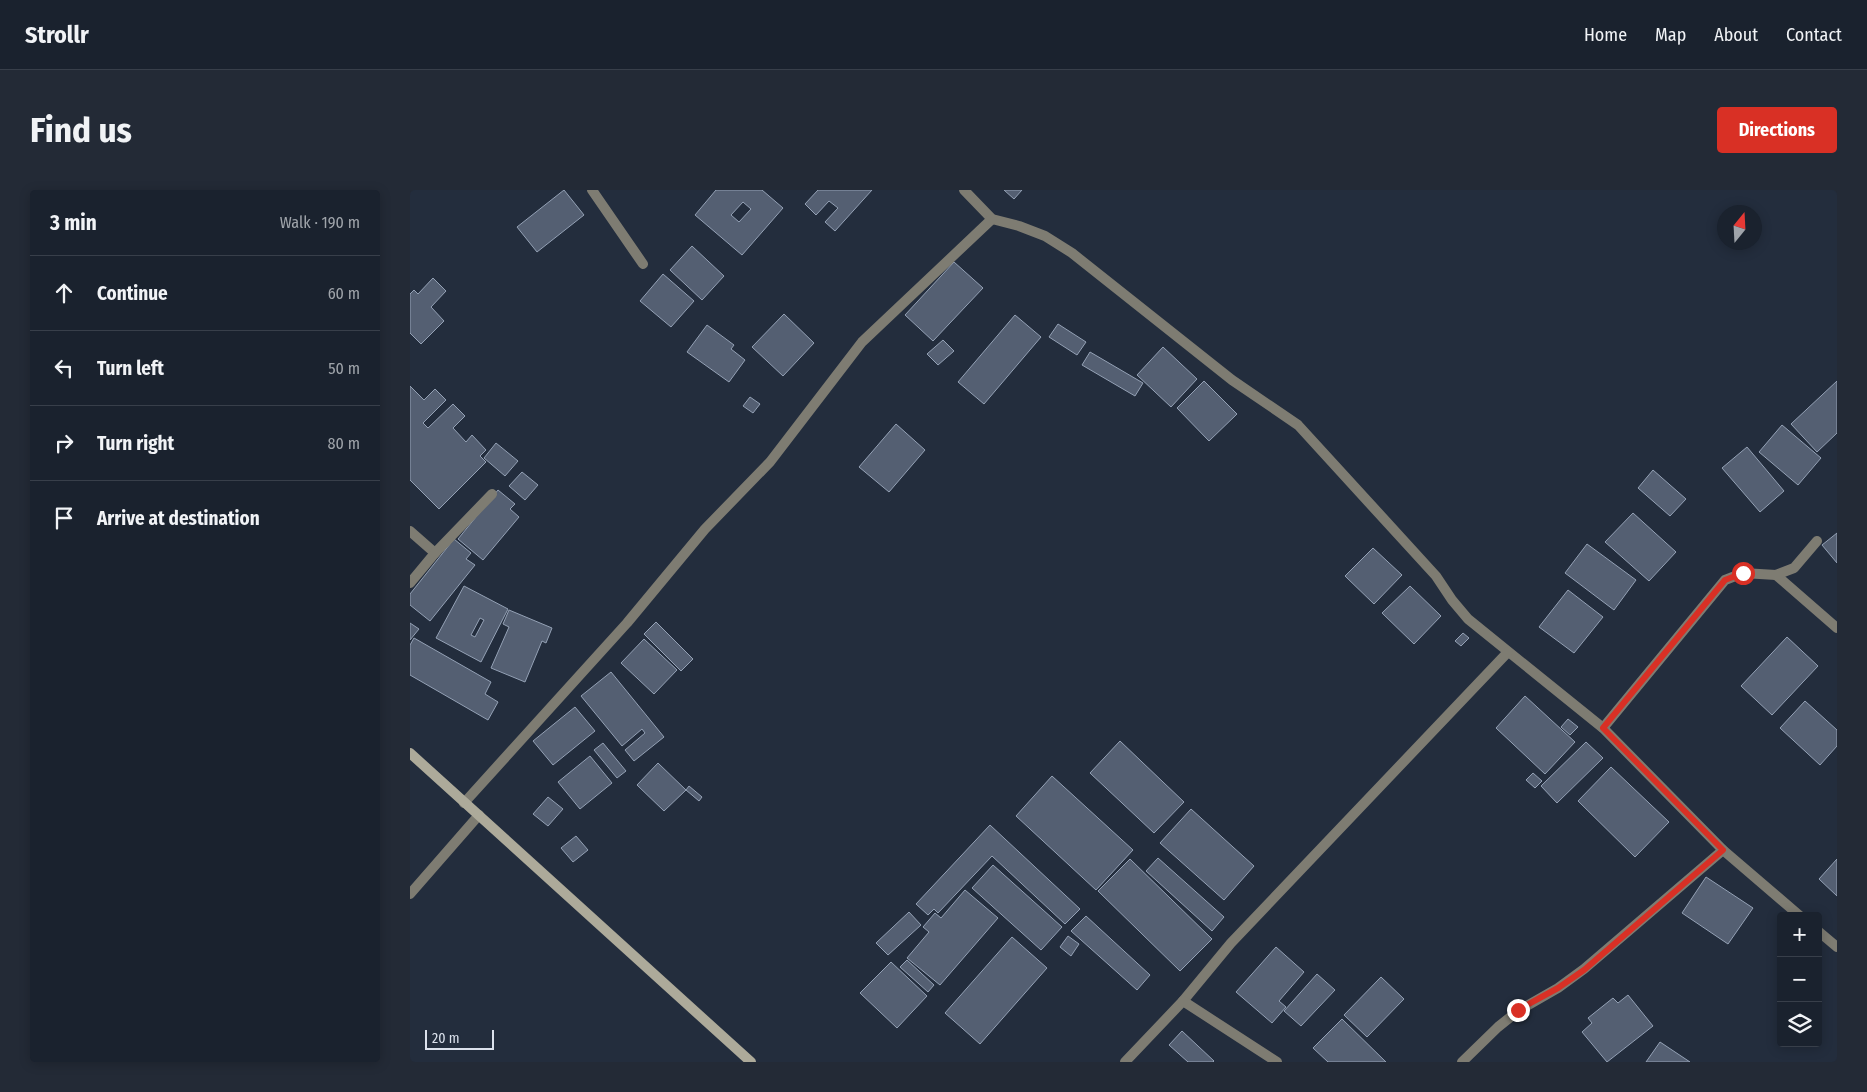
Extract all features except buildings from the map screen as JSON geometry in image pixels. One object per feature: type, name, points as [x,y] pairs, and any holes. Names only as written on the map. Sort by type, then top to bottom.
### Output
[{"type":"main road","points":[[410,753],[751,1062]]},
{"type":"street","points":[[592,190],[643,264]]},
{"type":"street","points":[[964,190],[992,219],[1045,236],[1072,253],[1232,380],[1298,425],[1436,576],[1468,619],[1603,728],[1723,850],[1795,912]]},
{"type":"street","points":[[464,803],[627,623],[705,529],[770,462],[862,342],[992,219]]},
{"type":"street","points":[[410,583],[435,553],[492,494]]},
{"type":"street","points":[[410,532],[435,553]]},
{"type":"street","points":[[1603,728],[1725,580],[1743,573],[1776,576],[1794,568],[1817,541]]},
{"type":"street","points":[[1776,576],[1837,628]]},
{"type":"street","points":[[1125,1062],[1183,1001],[1231,943],[1508,652]]},
{"type":"street","points":[[410,894],[479,816]]},
{"type":"street","points":[[1462,1062],[1518,1010],[1558,988],[1584,970],[1723,850]]},
{"type":"street","points":[[1822,935],[1837,947]]},
{"type":"street","points":[[1183,1001],[1277,1062]]},
{"type":"route","points":[[1518,1010],[1558,988],[1584,970],[1723,850],[1603,728],[1725,580],[1743,573]]}]
